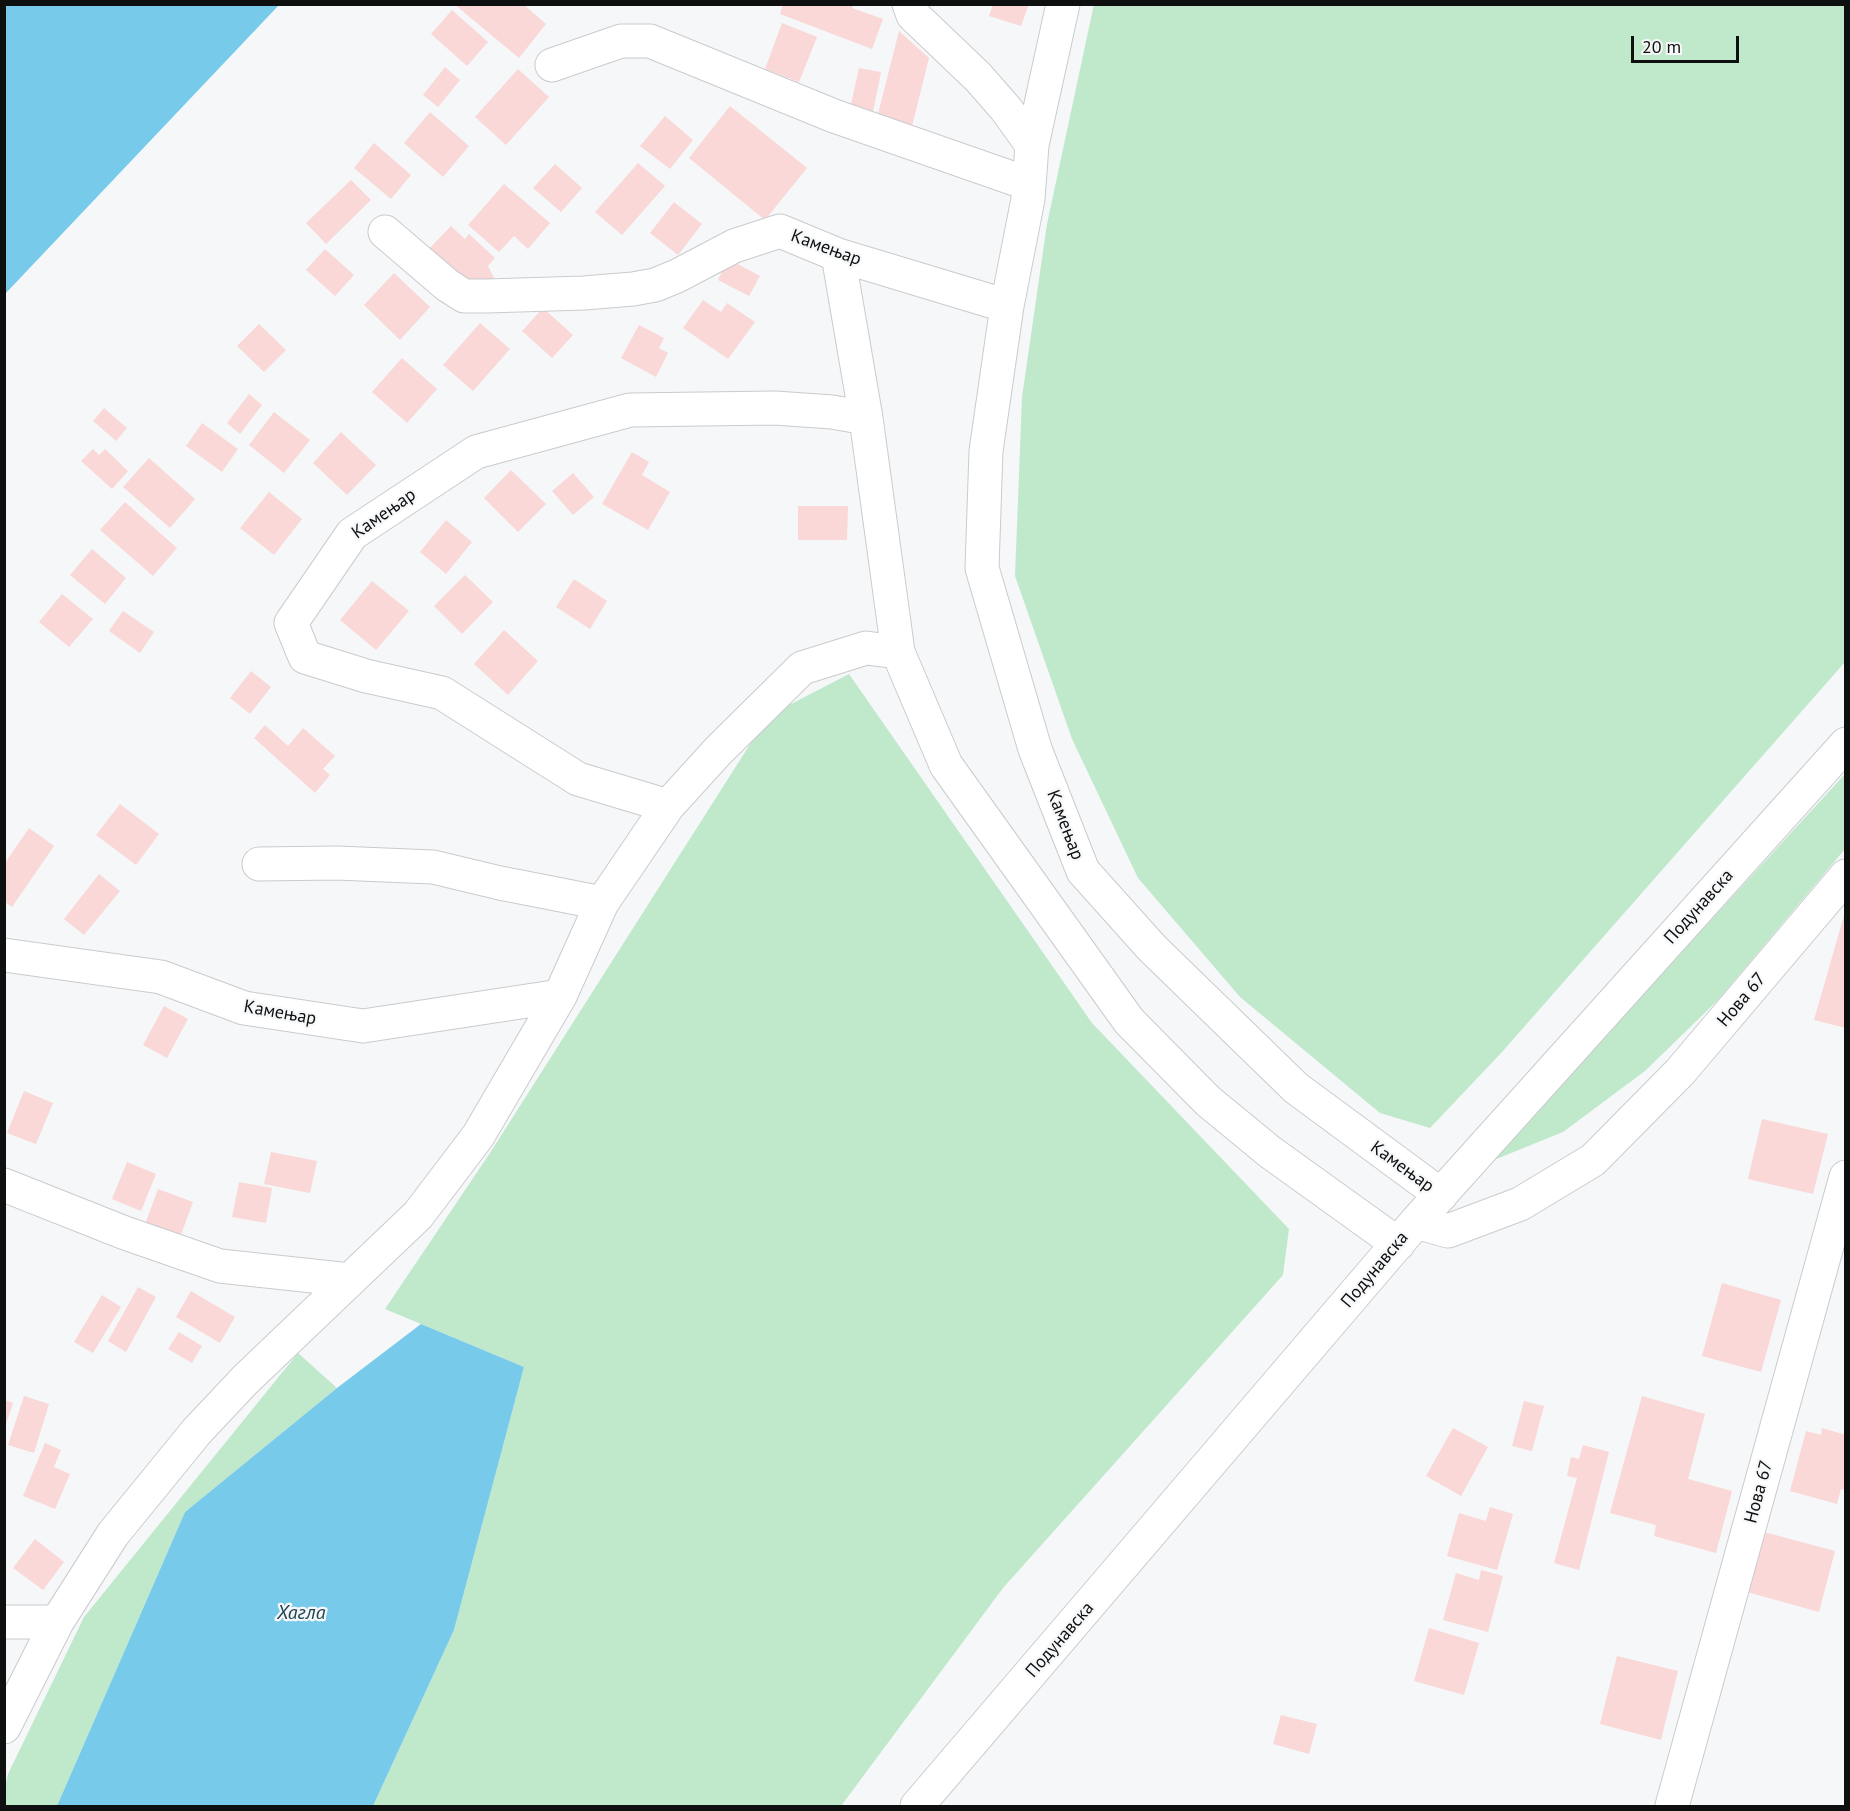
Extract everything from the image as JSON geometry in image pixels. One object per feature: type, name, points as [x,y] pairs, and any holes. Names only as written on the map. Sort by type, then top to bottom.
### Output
[{"type":"street","points":[[909,4],[913,15],[978,77],[1006,109],[1032,146]]},
{"type":"street","name":"Камењар","points":[[1063,4],[1032,146],[1029,184],[1007,306],[986,451],[982,568],[1035,749],[1083,871],[1152,948],[1296,1088],[1441,1195]]},
{"type":"street","points":[[552,65],[621,41],[650,41],[834,116],[1029,184]]},
{"type":"street","name":"Камењар","points":[[385,232],[447,285],[464,296],[584,293],[655,285],[734,246],[780,231],[838,255],[1007,306]]},
{"type":"street","name":"Нова 67","points":[[838,255],[866,418],[898,652],[946,765],[1129,1021],[1208,1101],[1270,1152],[1407,1233],[1448,1231],[1520,1204],[1593,1160],[1680,1072],[1845,876]]},
{"type":"street","name":"Камењар","points":[[668,806],[578,779],[442,693],[366,676],[305,657],[291,622],[351,534],[476,452],[630,410],[775,408],[832,412],[866,418]]},
{"type":"street","points":[[4,1727],[57,1622],[113,1534],[197,1431],[245,1380],[418,1215],[478,1136],[560,996],[602,903],[668,806],[718,751],[802,668],[866,648],[898,652]]},
{"type":"street","name":"Подунавска","points":[[917,1806],[1407,1233],[1845,744]]},
{"type":"street","points":[[259,864],[337,863],[433,867],[602,903]]},
{"type":"street","name":"Камењар","points":[[4,955],[161,977],[244,1008],[363,1026],[560,996]]},
{"type":"street","name":"Нова 67","points":[[1672,1806],[1845,1177]]},
{"type":"street","points":[[4,1185],[125,1233],[220,1266],[350,1280]]},
{"type":"street","points":[[4,1622],[57,1622]]},
{"type":"green space","points":[[1094,4],[1845,5],[1845,662],[1502,1052],[1430,1128],[1380,1113],[1240,997],[1138,878],[1072,739],[1015,576],[1022,397],[1047,224]]},
{"type":"green space","points":[[849,674],[1092,1023],[1289,1229],[1283,1275],[1003,1588],[841,1806],[373,1806],[454,1630],[524,1367],[385,1309],[490,1153],[768,716]]},
{"type":"green space","points":[[1845,774],[1845,849],[1719,999],[1645,1071],[1563,1132],[1489,1162]]},
{"type":"green space","points":[[298,1353],[337,1388],[185,1512],[57,1806],[5,1806],[8,1774],[84,1617]]},
{"type":"water","points":[[4,5],[279,5],[5,294]]},
{"type":"water","name":"Хагла","points":[[421,1324],[524,1367],[454,1630],[373,1806],[57,1806],[185,1512],[337,1388]]},
{"type":"building","points":[[454,4],[523,4],[546,24],[519,58]]},
{"type":"building","points":[[783,4],[854,4],[852,8],[883,19],[872,49],[780,14]]},
{"type":"building","points":[[993,4],[1029,4],[1021,26],[989,16]]},
{"type":"building","points":[[452,10],[488,42],[467,66],[431,34]]},
{"type":"building","points":[[782,23],[817,37],[799,82],[765,69]]},
{"type":"building","points":[[899,31],[929,58],[912,126],[877,118]]},
{"type":"building","points":[[445,67],[460,80],[438,107],[423,95]]},
{"type":"building","points":[[859,68],[881,72],[872,117],[849,113]]},
{"type":"building","points":[[518,69],[549,97],[506,145],[475,117]]},
{"type":"building","points":[[730,106],[807,168],[765,220],[689,158]]},
{"type":"building","points":[[430,112],[469,146],[443,177],[404,143]]},
{"type":"building","points":[[665,116],[693,140],[670,169],[640,146]]},
{"type":"building","points":[[374,143],[411,175],[391,199],[354,168]]},
{"type":"building","points":[[638,163],[665,186],[622,235],[595,212]]},
{"type":"building","points":[[555,164],[582,188],[561,212],[533,188]]},
{"type":"building","points":[[351,180],[371,200],[326,244],[306,223]]},
{"type":"building","points":[[504,184],[550,223],[528,249],[514,236],[499,252],[468,225]]},
{"type":"building","points":[[674,202],[702,224],[678,255],[650,233]]},
{"type":"building","points":[[451,226],[465,239],[469,234],[495,258],[488,266],[498,286],[473,288],[427,251]]},
{"type":"building","points":[[325,249],[354,275],[335,296],[306,270]]},
{"type":"building","points":[[728,259],[760,276],[749,296],[718,280]]},
{"type":"building","points":[[394,273],[430,307],[400,340],[364,305]]},
{"type":"building","points":[[703,300],[721,312],[727,303],[755,322],[728,359],[683,328]]},
{"type":"building","points":[[543,308],[573,335],[552,358],[522,331]]},
{"type":"building","points":[[480,323],[510,349],[473,391],[443,365]]},
{"type":"building","points":[[259,324],[286,350],[264,372],[237,346]]},
{"type":"building","points":[[639,325],[664,338],[659,348],[668,353],[656,377],[621,358]]},
{"type":"building","points":[[402,358],[437,389],[407,423],[372,392]]},
{"type":"building","points":[[249,394],[262,405],[240,434],[227,423]]},
{"type":"building","points":[[104,408],[127,428],[116,441],[93,421]]},
{"type":"building","points":[[274,412],[310,440],[284,473],[249,445]]},
{"type":"building","points":[[202,423],[238,449],[222,472],[186,446]]},
{"type":"building","points":[[341,432],[376,465],[347,495],[313,463]]},
{"type":"building","points":[[93,449],[99,455],[105,449],[128,471],[112,489],[81,461]]},
{"type":"building","points":[[632,452],[649,462],[642,475],[670,492],[648,530],[602,504]]},
{"type":"building","points":[[149,458],[195,499],[170,528],[123,487]]},
{"type":"building","points":[[511,470],[546,504],[518,532],[484,498]]},
{"type":"building","points":[[573,473],[594,497],[573,515],[552,491]]},
{"type":"building","points":[[269,492],[302,519],[274,555],[240,528]]},
{"type":"building","points":[[125,502],[177,548],[153,576],[100,530]]},
{"type":"building","points":[[798,506],[848,506],[847,540],[798,540]]},
{"type":"building","points":[[446,520],[472,542],[446,574],[420,552]]},
{"type":"building","points":[[92,549],[126,578],[105,604],[70,575]]},
{"type":"building","points":[[465,575],[493,602],[462,634],[434,606]]},
{"type":"building","points":[[574,579],[607,601],[590,629],[556,607]]},
{"type":"building","points":[[372,581],[409,611],[376,650],[340,620]]},
{"type":"building","points":[[62,594],[93,619],[69,647],[39,622]]},
{"type":"building","points":[[123,611],[154,632],[140,653],[109,631]]},
{"type":"building","points":[[504,630],[538,661],[508,695],[474,664]]},
{"type":"building","points":[[251,671],[271,687],[250,714],[230,698]]},
{"type":"building","points":[[265,725],[288,746],[303,728],[335,756],[323,769],[330,775],[315,793],[254,738]]},
{"type":"building","points":[[120,804],[159,834],[136,865],[96,835]]},
{"type":"building","points":[[29,828],[54,846],[12,907],[5,902],[5,863]]},
{"type":"building","points":[[99,874],[120,891],[84,935],[64,919]]},
{"type":"building","points":[[1846,912],[1846,1028],[1814,1020]]},
{"type":"building","points":[[164,1006],[188,1019],[167,1058],[143,1045]]},
{"type":"building","points":[[24,1091],[53,1103],[36,1144],[7,1133]]},
{"type":"building","points":[[1762,1119],[1828,1134],[1813,1194],[1748,1179]]},
{"type":"building","points":[[271,1152],[317,1161],[310,1193],[264,1184]]},
{"type":"building","points":[[127,1162],[156,1174],[141,1211],[112,1199]]},
{"type":"building","points":[[239,1182],[272,1188],[266,1223],[232,1217]]},
{"type":"building","points":[[158,1189],[193,1202],[179,1240],[144,1227]]},
{"type":"building","points":[[1722,1283],[1781,1300],[1761,1372],[1702,1356]]},
{"type":"building","points":[[138,1287],[156,1297],[126,1352],[108,1341]]},
{"type":"building","points":[[191,1291],[235,1317],[220,1343],[176,1317]]},
{"type":"building","points":[[102,1295],[121,1307],[93,1353],[74,1342]]},
{"type":"building","points":[[179,1332],[202,1346],[192,1363],[168,1349]]},
{"type":"building","points":[[24,1396],[49,1404],[34,1453],[8,1445]]},
{"type":"building","points":[[1642,1396],[1705,1414],[1688,1479],[1732,1491],[1716,1553],[1654,1536],[1656,1525],[1610,1513]]},
{"type":"building","points":[[5,1400],[13,1403],[5,1427]]},
{"type":"building","points":[[1524,1401],[1544,1406],[1532,1451],[1512,1446]]},
{"type":"building","points":[[1453,1428],[1488,1447],[1461,1496],[1426,1476]]},
{"type":"building","points":[[1822,1428],[1846,1435],[1846,1490],[1841,1489],[1837,1504],[1790,1491],[1806,1431],[1821,1435]]},
{"type":"building","points":[[45,1443],[61,1450],[54,1467],[70,1474],[55,1509],[23,1496]]},
{"type":"building","points":[[1583,1445],[1609,1452],[1579,1570],[1554,1563],[1577,1478],[1567,1476],[1571,1457],[1579,1459]]},
{"type":"building","points":[[1490,1507],[1513,1514],[1497,1570],[1447,1556],[1459,1513],[1486,1521]]},
{"type":"building","points":[[1764,1532],[1835,1551],[1819,1612],[1747,1592]]},
{"type":"building","points":[[35,1539],[64,1562],[43,1590],[13,1568]]},
{"type":"building","points":[[1481,1570],[1503,1576],[1488,1632],[1443,1620],[1456,1573],[1479,1580]]},
{"type":"building","points":[[1429,1628],[1479,1643],[1464,1695],[1414,1681]]},
{"type":"building","points":[[1617,1656],[1678,1671],[1661,1740],[1600,1724]]},
{"type":"building","points":[[1281,1715],[1317,1724],[1309,1754],[1273,1744]]}]
